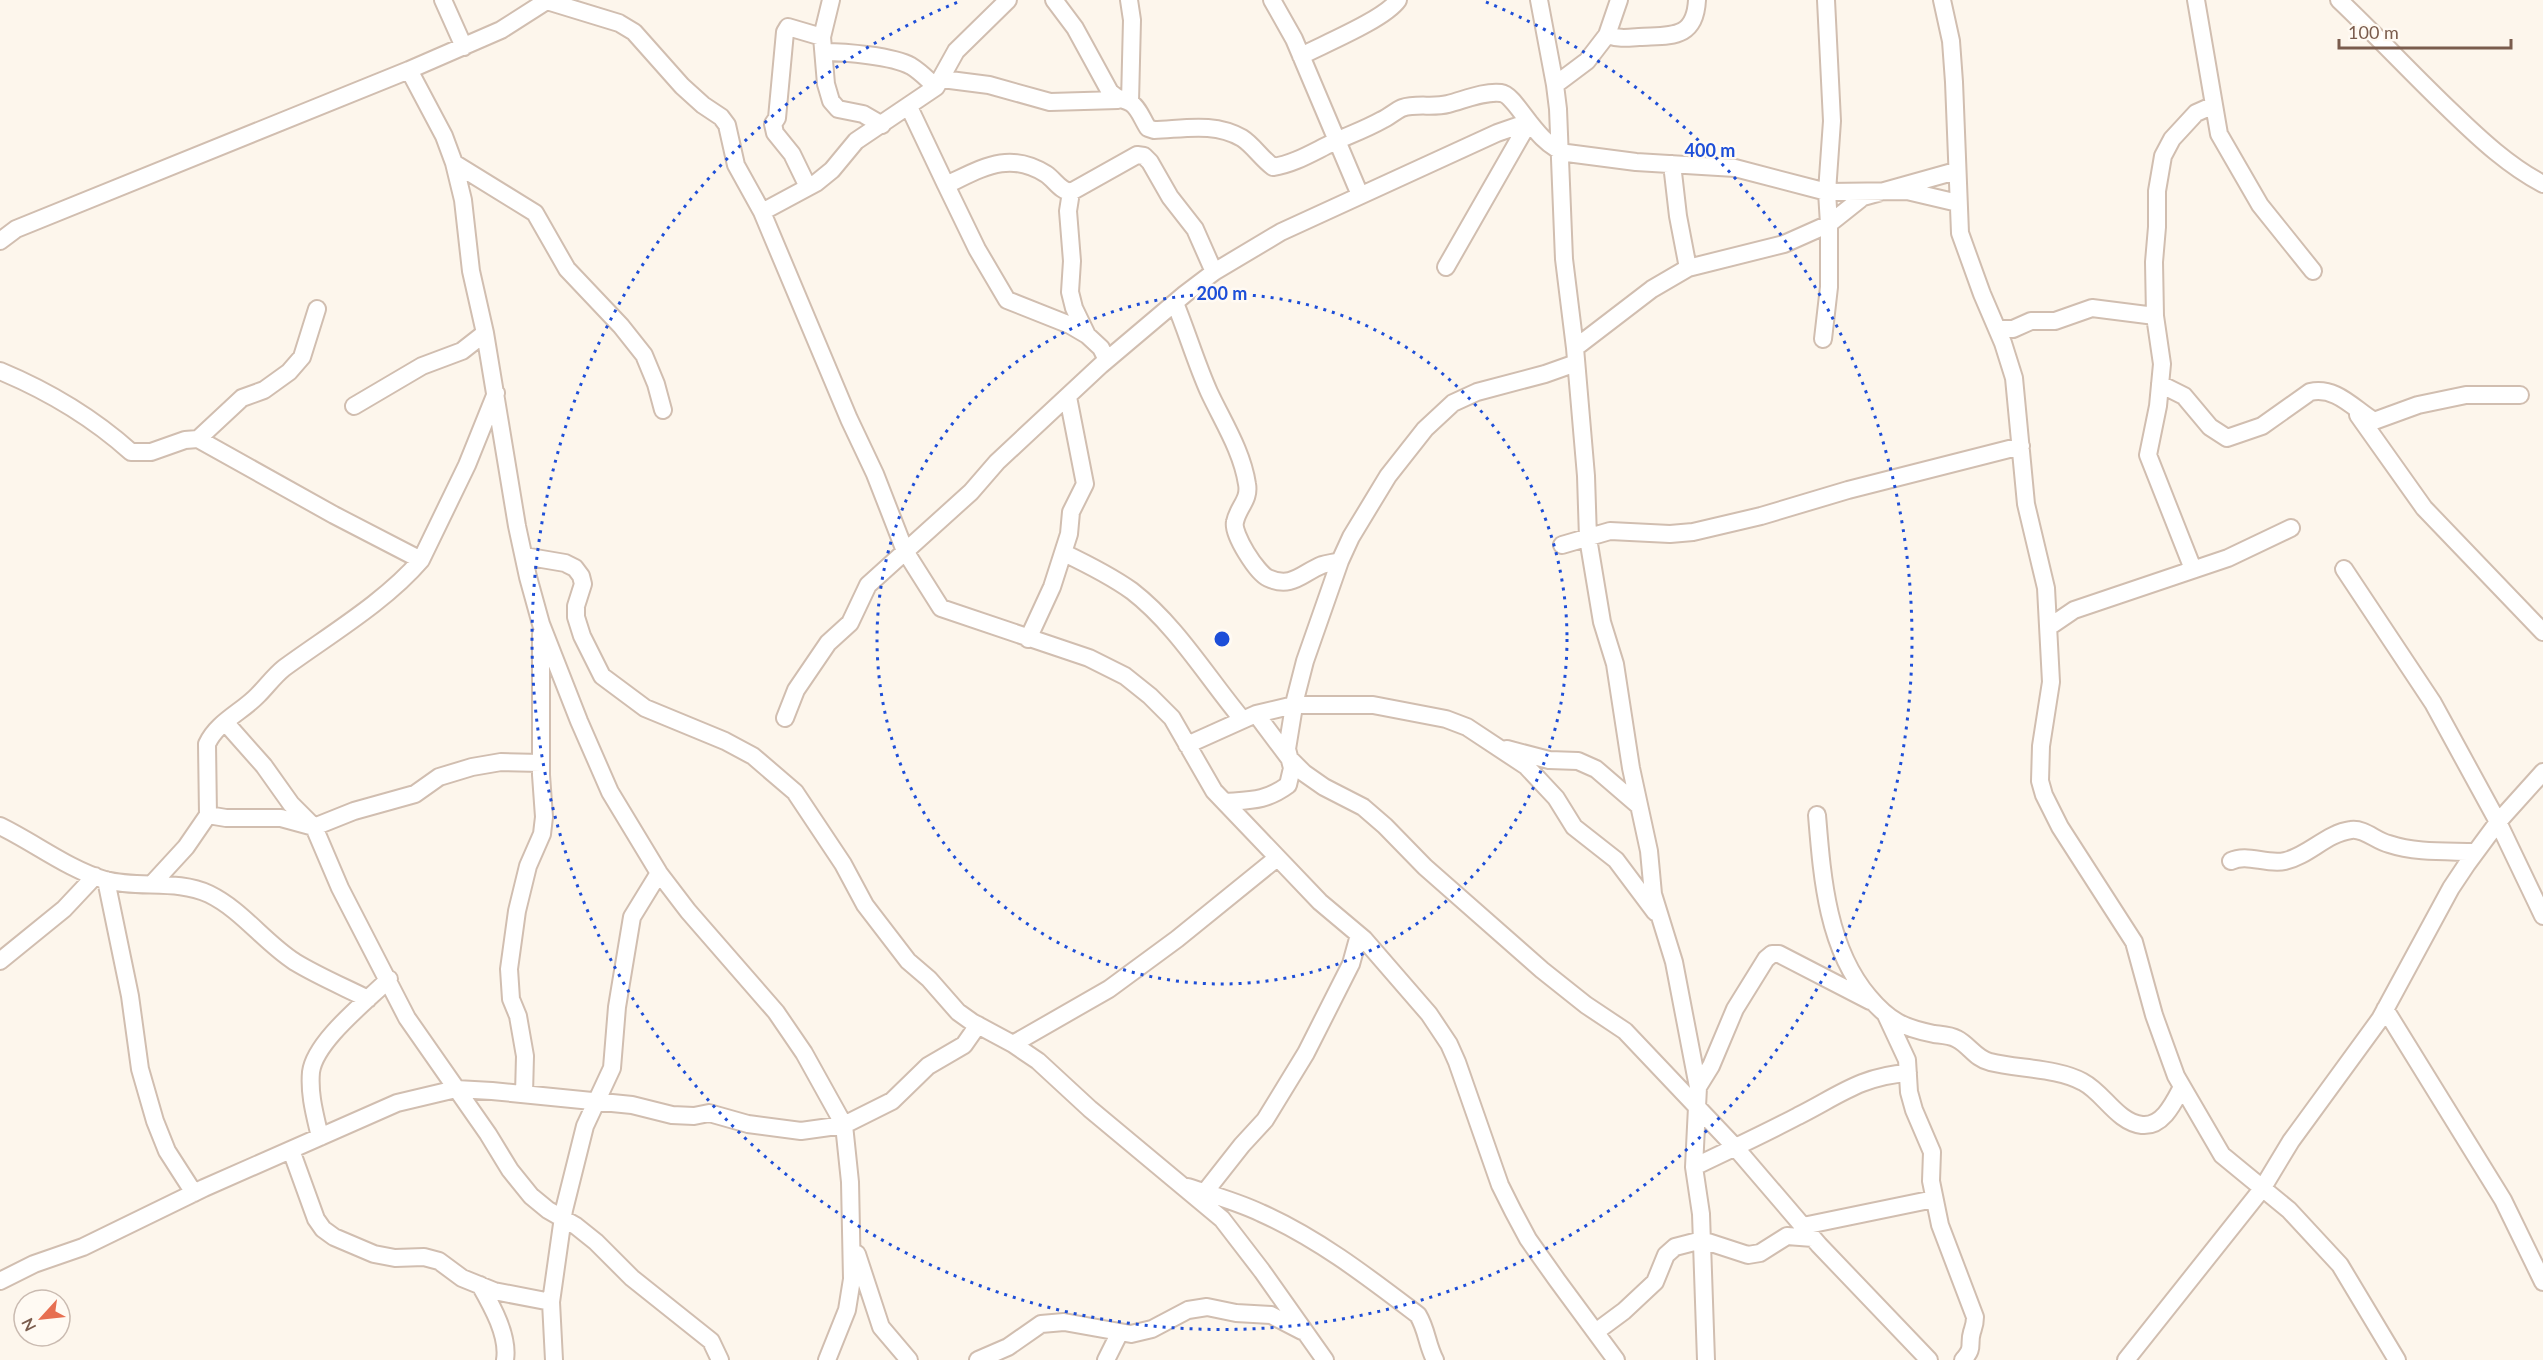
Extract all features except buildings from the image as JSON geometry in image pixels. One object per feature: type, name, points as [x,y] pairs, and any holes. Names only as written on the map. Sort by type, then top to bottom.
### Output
[{"type":"street","points":[[443,0],[464,47]]},
{"type":"street","points":[[0,241],[8,232],[464,47],[501,30],[548,0],[619,22],[634,32],[682,86],[703,105],[721,117],[730,132],[736,165],[762,212],[849,419],[875,474],[905,551],[941,608],[1028,639],[1063,648],[1125,676],[1172,718],[1214,790],[1320,902],[1359,935],[1429,1014],[1444,1036],[1464,1082],[1500,1185],[1528,1239],[1616,1360]]},
{"type":"street","points":[[831,0],[823,44],[826,84],[831,101],[838,109],[863,114],[882,125]]},
{"type":"street","points":[[762,212],[808,187],[832,170],[856,141],[909,107],[939,83],[956,51],[1008,0]]},
{"type":"street","points":[[1054,0],[1075,28],[1102,81],[1148,128],[1155,130],[1198,126],[1221,131],[1242,138],[1272,166],[1300,158],[1407,107],[1444,105],[1481,94],[1499,92],[1506,94],[1541,137],[1561,152],[1636,162],[1735,168],[1827,192],[1906,191],[1958,203]]},
{"type":"street","points":[[1124,101],[1132,20],[1129,0]]},
{"type":"street","points":[[1272,0],[1301,56],[1339,140],[1360,195]]},
{"type":"street","points":[[1301,56],[1364,24],[1394,6],[1398,0]]},
{"type":"street","points":[[1539,0],[1556,85],[1561,152],[1564,259],[1586,476],[1588,538],[1602,622],[1615,664],[1631,768],[1649,851],[1653,894],[1674,962],[1698,1087],[1699,1109],[1695,1167],[1702,1240],[1706,1360]]},
{"type":"street","points":[[1556,85],[1587,61],[1607,35],[1619,0]]},
{"type":"street","points":[[1607,35],[1622,40],[1638,37],[1666,37],[1683,32],[1693,22],[1697,0]]},
{"type":"street","points":[[1823,339],[1828,307],[1827,192],[1832,121],[1826,0]]},
{"type":"street","points":[[1942,0],[1951,41],[1960,233],[1982,294],[1998,329],[2014,378],[2026,504],[2046,588],[2051,682],[2040,767],[2044,795],[2060,827],[2134,942],[2154,1016],[2182,1087],[2222,1155],[2296,1217],[2340,1265],[2397,1360]]},
{"type":"street","points":[[2196,0],[2219,134],[2260,205],[2313,271]]},
{"type":"street","points":[[2339,0],[2413,76],[2489,147],[2529,177],[2543,184]]},
{"type":"street","points":[[808,187],[792,154],[775,133],[773,124],[777,118],[785,32],[788,27],[845,52],[908,64],[939,83],[989,85],[1050,102],[1124,101]]},
{"type":"street","points":[[409,70],[444,136],[454,163],[463,200],[472,281],[485,333],[524,556],[541,624],[610,792],[659,873],[688,911],[776,1012],[804,1053],[844,1125],[853,1244],[852,1279],[847,1310],[827,1360]]},
{"type":"street","points":[[2193,569],[2148,455],[2158,406],[2162,363],[2155,316],[2154,262],[2157,191],[2163,156],[2180,129],[2196,113],[2214,105]]},
{"type":"street","points":[[909,107],[977,249],[1007,300],[1070,325],[1087,335],[1101,348],[1107,360]]},
{"type":"street","points":[[785,718],[796,690],[828,644],[849,623],[868,585],[971,492],[997,462],[1107,360],[1175,303],[1214,272],[1281,232],[1497,133],[1529,122]]},
{"type":"street","points":[[1446,267],[1529,122]]},
{"type":"street","points":[[946,185],[996,162],[1013,161],[1046,174],[1065,191],[1071,192],[1137,155],[1144,156],[1150,162],[1170,198],[1195,230],[1214,272]]},
{"type":"street","points":[[454,163],[535,213],[567,269],[621,326],[644,356],[656,384],[663,410]]},
{"type":"street","points":[[1672,164],[1688,268]]},
{"type":"street","points":[[1225,802],[1258,800],[1273,796],[1288,785],[1292,768],[1287,749],[1294,705],[1305,661],[1340,561],[1356,528],[1388,476],[1440,413],[1453,403],[1477,392],[1545,374],[1575,356],[1652,289],[1688,268],[1784,244],[1829,224],[1863,197],[1956,171]]},
{"type":"street","points":[[1071,192],[1068,211],[1072,261],[1070,292],[1074,308],[1087,335]]},
{"type":"street","points":[[1175,303],[1199,368],[1236,447],[1248,485],[1248,499],[1240,508],[1234,524],[1235,532],[1257,568],[1265,577],[1280,583],[1306,576],[1322,565],[1340,561]]},
{"type":"street","points":[[1998,329],[2013,329],[2031,321],[2055,321],[2092,308],[2155,316]]},
{"type":"street","points":[[198,439],[242,398],[264,390],[289,372],[302,357],[317,309]]},
{"type":"street","points":[[354,406],[422,366],[462,351],[485,333]]},
{"type":"street","points":[[0,371],[102,426],[131,452],[151,452],[185,440],[198,439],[334,515],[421,560]]},
{"type":"street","points":[[2160,384],[2184,396],[2210,428],[2227,438],[2262,426],[2310,392],[2318,390],[2332,393],[2349,402],[2374,421],[2418,405],[2456,396],[2520,395]]},
{"type":"street","points":[[152,884],[186,847],[208,815],[207,744],[212,734],[258,695],[271,678],[364,610],[421,560],[467,465],[496,393]]},
{"type":"street","points":[[1028,639],[1053,587],[1064,553],[1071,512],[1084,484],[1068,397]]},
{"type":"street","points":[[2349,402],[2424,508],[2543,632]]},
{"type":"street","points":[[1562,545],[1610,531],[1670,534],[1693,532],[2021,446]]},
{"type":"street","points":[[2049,627],[2074,610],[2228,558],[2291,528]]},
{"type":"street","points":[[1064,553],[1097,569],[1132,591],[1304,773],[1323,787],[1363,807],[1425,867],[1542,970],[1586,1005],[1625,1031],[1735,1148],[1808,1232],[1929,1360]]},
{"type":"street","points":[[524,556],[565,562],[575,568],[581,576],[583,584],[576,606],[576,617],[582,636],[602,676],[645,708],[724,741],[753,756],[795,792],[843,864],[865,905],[895,946],[948,1003],[978,1025],[1038,1061],[1090,1109],[1222,1219],[1325,1360]]},
{"type":"street","points":[[2344,569],[2433,703],[2498,822],[2543,916]]},
{"type":"street","points":[[524,1095],[525,1056],[518,1016],[511,999],[509,969],[517,911],[528,866],[542,834],[544,817],[541,763],[541,624]]},
{"type":"street","points":[[1187,745],[1249,717],[1294,705],[1373,705],[1446,719],[1467,728],[1526,766],[1556,798],[1574,828],[1616,860],[1646,903],[1658,915]]},
{"type":"street","points":[[225,722],[264,766],[291,804],[314,827],[340,888],[389,979],[407,1018],[488,1134],[510,1170],[531,1196],[596,1242],[632,1278],[711,1341],[720,1360]]},
{"type":"street","points":[[1495,746],[1549,760],[1578,761],[1596,769],[1639,806]]},
{"type":"street","points":[[208,815],[226,818],[281,818],[314,827],[354,811],[415,794],[439,777],[472,766],[501,762],[541,763]]},
{"type":"street","points":[[2126,1360],[2262,1189],[2291,1141],[2360,1048],[2385,1009],[2451,888],[2475,852],[2498,822],[2543,772]]},
{"type":"street","points":[[1817,815],[1824,880],[1840,948],[1867,995],[1900,1025],[1956,1038],[1989,1062],[2029,1067],[2083,1082],[2125,1119],[2142,1125],[2158,1122],[2171,1107],[2182,1087]]},
{"type":"street","points":[[0,826],[100,878],[165,884],[208,894],[234,911],[295,961],[368,999]]},
{"type":"street","points":[[2231,861],[2239,857],[2263,861],[2285,861],[2342,832],[2353,829],[2365,832],[2389,845],[2475,852]]},
{"type":"street","points":[[1013,1044],[1119,982],[1277,858]]},
{"type":"street","points":[[554,1360],[551,1302],[558,1264],[558,1240],[562,1217],[585,1126],[612,1068],[616,1007],[632,917],[659,873]]},
{"type":"street","points":[[0,961],[100,878]]},
{"type":"street","points":[[100,878],[130,996],[140,1069],[155,1121],[167,1151],[195,1193]]},
{"type":"street","points":[[1204,1192],[1265,1120],[1296,1070],[1328,1014],[1352,964],[1359,935]]},
{"type":"street","points":[[1698,1087],[1711,1066],[1735,1009],[1772,954],[1779,954],[1880,1009],[1907,1060],[1914,1110],[1932,1152],[1934,1199],[1946,1243],[1975,1317],[1970,1352],[1963,1360]]},
{"type":"street","points":[[320,1137],[310,1097],[311,1070],[316,1057],[328,1040],[389,979]]},
{"type":"street","points":[[2385,1009],[2503,1200],[2543,1282]]},
{"type":"street","points":[[0,1281],[34,1264],[112,1234],[195,1193],[397,1103],[456,1089],[568,1097],[596,1103],[632,1105],[672,1115],[694,1116],[709,1113],[748,1124],[801,1131],[844,1125],[892,1101],[928,1066],[964,1045],[978,1025]]},
{"type":"street","points":[[1695,1167],[1860,1083],[1883,1075],[1908,1073]]},
{"type":"street","points":[[291,1150],[310,1204],[323,1229],[334,1237],[374,1254],[424,1257],[439,1261],[462,1278],[480,1285],[506,1294],[551,1302]]},
{"type":"street","points":[[1183,1186],[1260,1212],[1343,1258],[1418,1315],[1426,1328],[1429,1349],[1435,1360]]},
{"type":"street","points":[[1597,1331],[1624,1311],[1655,1282],[1666,1255],[1675,1247],[1702,1240],[1748,1255],[1760,1253],[1787,1236],[1934,1199]]},
{"type":"street","points":[[853,1244],[881,1327],[909,1360]]},
{"type":"street","points":[[480,1285],[489,1300],[506,1344],[505,1360]]},
{"type":"street","points":[[978,1360],[1008,1347],[1041,1324],[1064,1322],[1119,1334],[1141,1333],[1188,1310],[1207,1307],[1236,1313],[1271,1315],[1305,1332]]},
{"type":"street","points":[[1106,1360],[1119,1334]]}]
